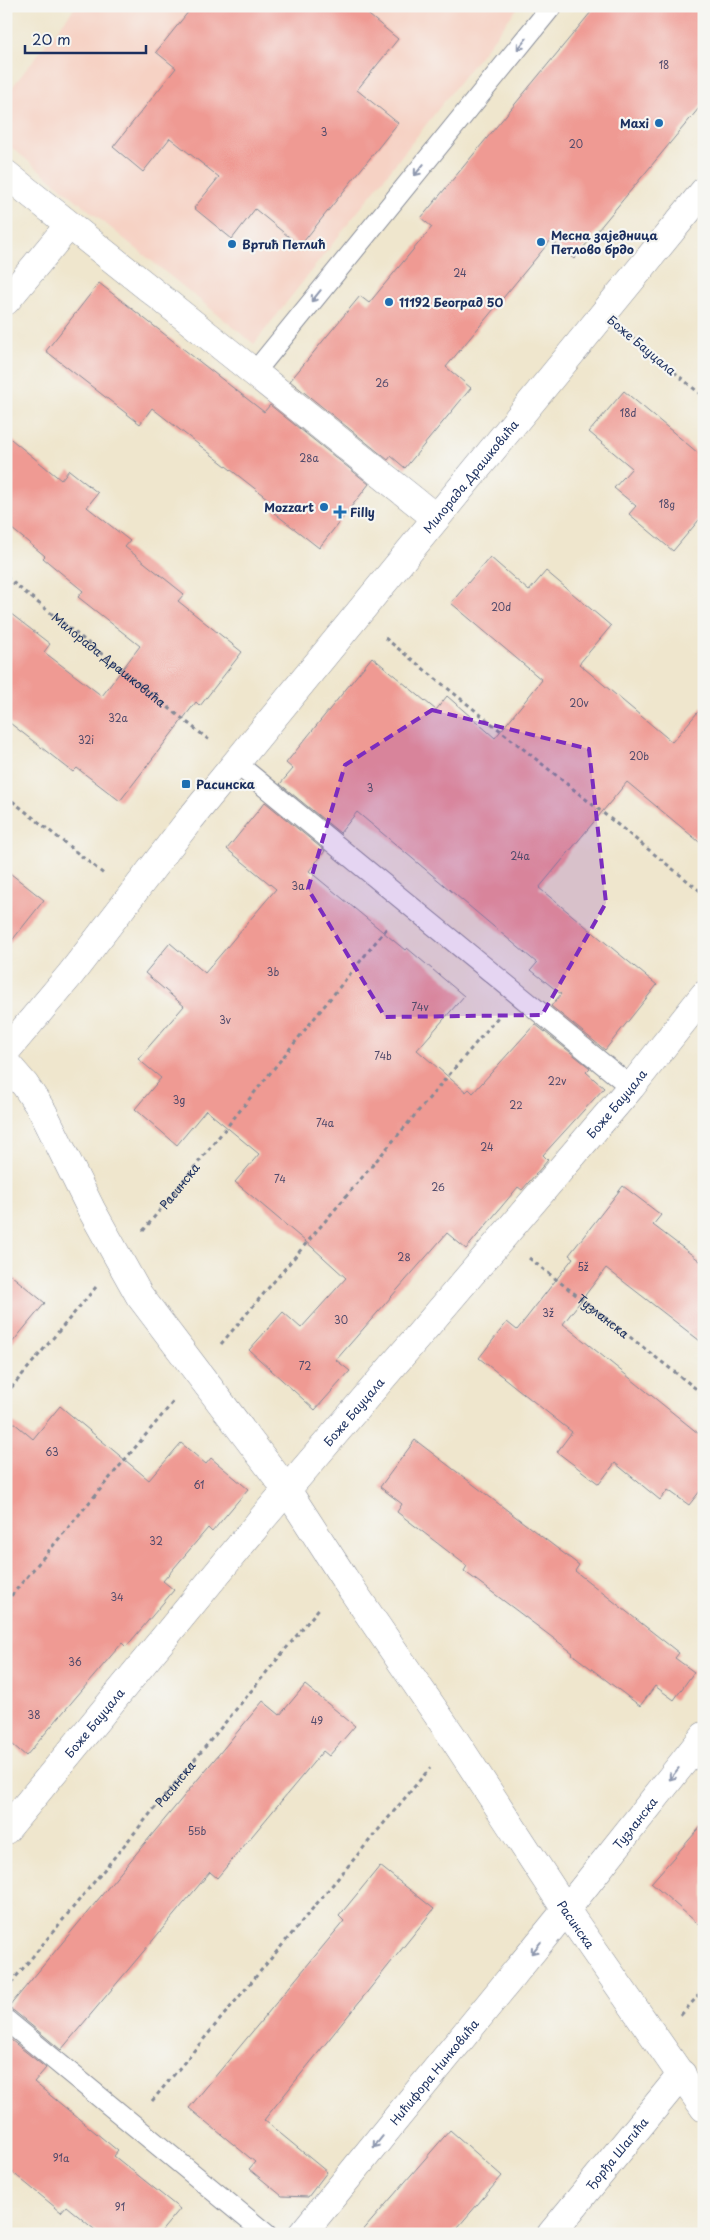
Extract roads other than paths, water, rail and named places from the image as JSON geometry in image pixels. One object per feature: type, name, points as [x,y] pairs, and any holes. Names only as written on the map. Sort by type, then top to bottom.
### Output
[{"type":"street","points":[[6,174],[436,518]]},
{"type":"street","name":"Милорада Драшковића","points":[[6,1051],[70,974],[236,763],[704,191]]},
{"type":"street","points":[[6,301],[70,225]]},
{"type":"street","name":"Боже Бауцала","points":[[8,1823],[287,1490],[631,1087],[704,995]]},
{"type":"street","name":"Расинска","points":[[6,1063],[25,1085],[43,1112],[91,1209],[140,1295],[287,1490],[566,1910],[704,2108]]},
{"type":"street","name":"Тузланска","points":[[566,1910],[704,1736]]},
{"type":"street","name":"Нићифора Нинковића","points":[[302,2234],[566,1910]]},
{"type":"street","name":"Ђорђа Шагића","points":[[551,2234],[682,2074]]},
{"type":"lane","points":[[254,373],[552,6]]},
{"type":"lane","points":[[236,763],[519,993],[631,1087]]},
{"type":"lane","points":[[6,2020],[266,2234]]},
{"type":"place","name":"Maxi","points":[[659,123]]},
{"type":"place","name":"Месна заједница Петлово брдо","points":[[541,242]]},
{"type":"place","name":"Вртић Петлић","points":[[232,244]]},
{"type":"place","name":"11192 Београд 50","points":[[389,302]]},
{"type":"place","name":"Mozzart","points":[[324,507]]},
{"type":"place","name":"Filly","points":[[340,512]]},
{"type":"place","name":"Расинска","points":[[186,784]]}]
